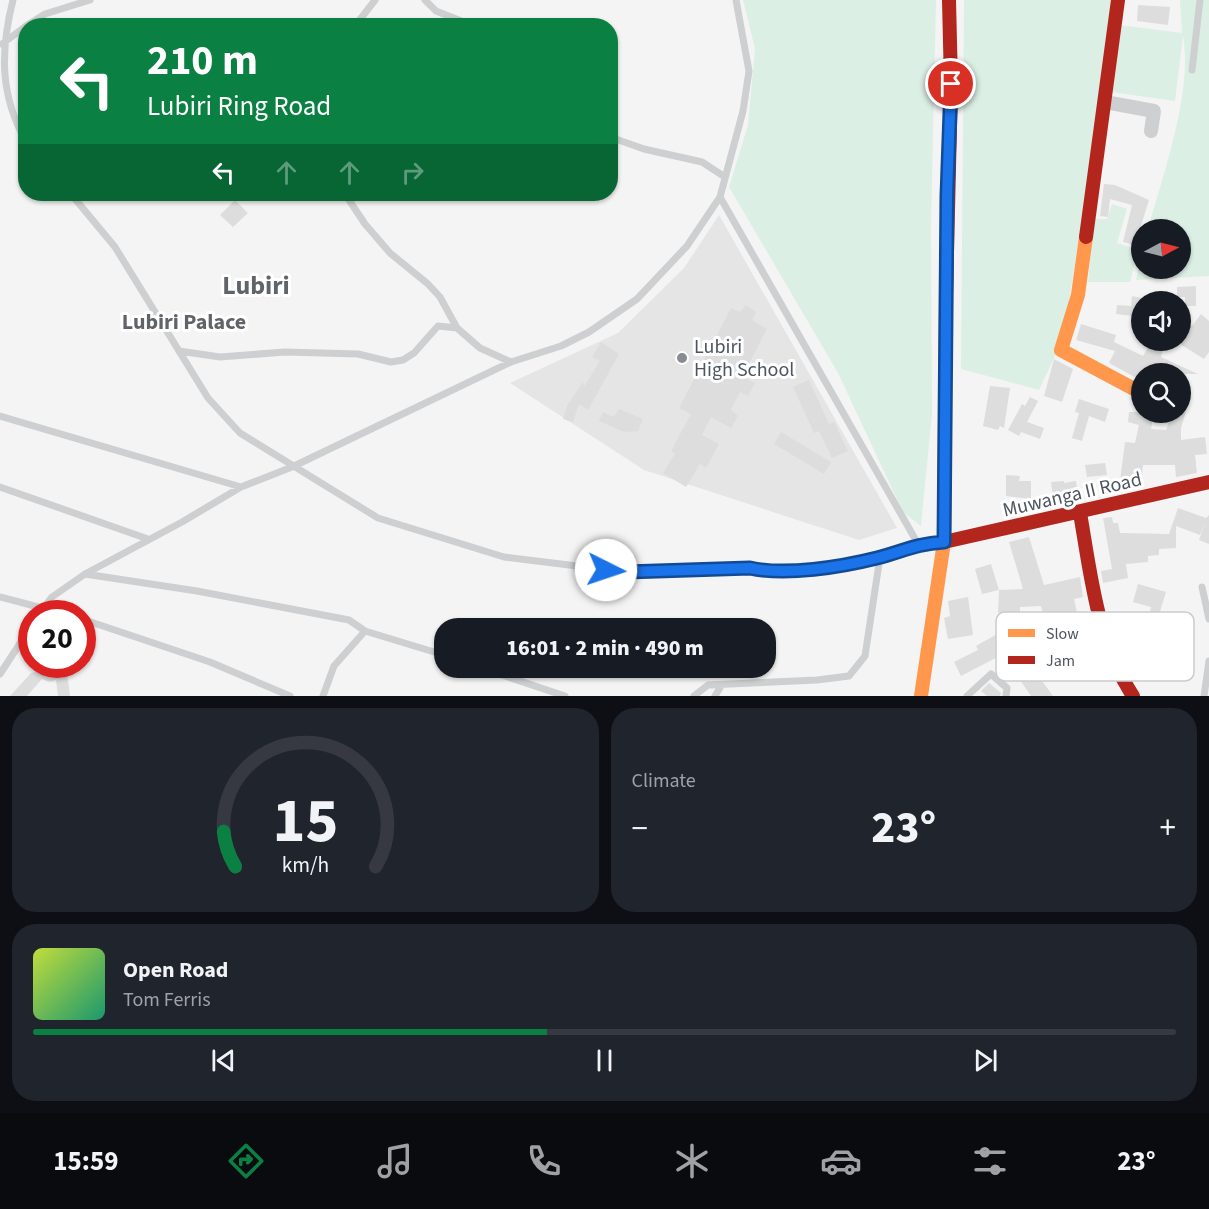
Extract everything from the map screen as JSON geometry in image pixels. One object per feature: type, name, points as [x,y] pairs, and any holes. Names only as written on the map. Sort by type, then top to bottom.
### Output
[{"type":"street","points":[[921,696],[944,542],[947,196],[951,84],[949,0]]},
{"type":"street","points":[[1118,0],[1078,295],[1061,350],[1131,387]]},
{"type":"street","points":[[1105,102],[1154,111],[1151,131]]},
{"type":"street","name":"Muwanga II Road","points":[[944,542],[1209,482]]},
{"type":"street","points":[[1080,513],[1099,612]]},
{"type":"street","points":[[1125,681],[1133,696]]},
{"type":"lane","points":[[13,0],[1,44],[0,74],[4,98],[12,123],[18,131]]},
{"type":"lane","points":[[39,18],[90,0]]},
{"type":"lane","points":[[361,18],[375,0]]},
{"type":"lane","points":[[425,0],[436,11],[454,18]]},
{"type":"lane","points":[[50,600],[86,574],[241,486],[292,467],[511,362],[561,346],[589,332],[637,299],[687,246],[720,197],[743,111],[749,71],[736,0]]},
{"type":"lane","points":[[1192,70],[1200,0]]},
{"type":"lane","points":[[1,44],[18,32]]},
{"type":"lane","points":[[618,140],[644,149],[702,162],[725,177]]},
{"type":"lane","points":[[720,197],[918,544]]},
{"type":"lane","points":[[77,201],[115,247],[208,398],[224,418],[240,433],[292,467],[378,518],[504,557],[626,572],[750,568],[768,572],[850,564],[918,544],[944,542]]},
{"type":"lane","points":[[350,201],[365,224],[390,253],[428,284],[440,297],[458,328],[480,348],[511,362]]},
{"type":"lane","points":[[179,351],[220,357],[285,352],[358,354],[392,362],[403,360],[414,353],[438,326],[458,328]]},
{"type":"lane","points":[[0,416],[241,486]]},
{"type":"lane","points":[[0,487],[148,539]]},
{"type":"lane","points":[[694,696],[708,686],[849,676],[864,656],[880,557]]},
{"type":"lane","points":[[86,574],[197,591],[349,620],[365,631],[434,652]]},
{"type":"lane","points":[[1202,588],[1209,620]]},
{"type":"lane","points":[[0,597],[18,603]]},
{"type":"lane","points":[[96,624],[210,662],[290,696]]},
{"type":"lane","points":[[323,696],[334,666],[365,631]]},
{"type":"lane","points":[[0,674],[18,646]]},
{"type":"lane","points":[[1204,696],[1209,661]]},
{"type":"lane","points":[[967,696],[991,674],[996,678]]},
{"type":"lane","points":[[511,678],[565,696]]},
{"type":"lane","points":[[999,681],[1007,688],[1006,696]]},
{"type":"lane","points":[[715,696],[721,686]]},
{"type":"shaded area","name":"Lubiri High School","points":[[719,215],[897,528],[859,540],[644,470],[510,383],[618,333],[684,268]]},
{"type":"green space","points":[[743,0],[936,0],[931,225],[932,414],[921,526],[903,512],[838,373],[729,187],[748,125],[755,49]]},
{"type":"green space","points":[[964,0],[1117,0],[1063,339],[1039,390],[961,369]]},
{"type":"green space","points":[[1180,0],[1209,0],[1209,276],[1191,277],[1191,219],[1151,219],[1180,107],[1184,82],[1183,36],[1175,101],[1111,92],[1119,25],[1182,33]]},
{"type":"green space","points":[[1112,204],[1127,209],[1117,243],[1131,248],[1130,282],[1088,282],[1094,219],[1107,219]]},
{"type":"building","points":[[1138,5],[1170,7],[1168,25],[1137,21]]},
{"type":"building","points":[[1104,184],[1115,185],[1149,200],[1143,219],[1131,219],[1131,244],[1123,242],[1132,205],[1110,199],[1108,217],[1100,216]]},
{"type":"building","points":[[234,201],[248,213],[233,227],[220,215]]},
{"type":"building","points":[[1196,286],[1196,306],[1191,306],[1191,291],[1177,291],[1177,287]]},
{"type":"building","points":[[746,305],[756,312],[752,320],[767,329],[742,377],[755,383],[748,396],[740,392],[731,410],[738,416],[731,428],[711,417],[702,435],[719,444],[706,468],[700,464],[686,487],[663,473],[675,454],[671,451],[691,414],[679,408],[731,308],[740,312]]},
{"type":"building","points":[[1117,305],[1131,306],[1131,316],[1116,314]]},
{"type":"building","points":[[1201,314],[1209,321],[1209,352],[1204,359],[1191,351],[1192,326]]},
{"type":"building","points":[[1081,324],[1116,335],[1114,342],[1143,356],[1146,351],[1163,351],[1161,357],[1174,363],[1131,363],[1131,375],[1109,363],[1115,351],[1076,340]]},
{"type":"building","points":[[601,342],[619,354],[588,410],[579,404],[573,422],[563,419],[567,406],[583,382],[584,387],[600,361],[592,357]]},
{"type":"building","points":[[1054,359],[1073,369],[1062,402],[1044,396]]},
{"type":"building","points":[[809,380],[829,424],[834,422],[848,451],[832,458],[819,431],[814,433],[793,387]]},
{"type":"building","points":[[990,386],[1010,388],[1004,428],[1000,426],[998,430],[983,426]]},
{"type":"building","points":[[1030,397],[1038,401],[1027,422],[1044,428],[1040,439],[1021,432],[1019,436],[1008,430],[1022,404],[1025,406]]},
{"type":"building","points":[[1079,399],[1109,409],[1105,422],[1089,416],[1082,441],[1072,438],[1079,413],[1075,412]]},
{"type":"building","points":[[619,409],[643,419],[638,431],[624,432],[599,421],[603,412],[613,417]]},
{"type":"building","points":[[1129,412],[1131,412],[1131,423],[1128,422]]},
{"type":"building","points":[[1132,423],[1152,423],[1151,429],[1166,430],[1168,423],[1183,423],[1181,440],[1205,437],[1207,454],[1195,455],[1197,473],[1176,477],[1175,465],[1143,465],[1141,484],[1120,481],[1125,442],[1135,443],[1139,425]]},
{"type":"building","points":[[781,432],[831,462],[824,474],[774,444]]},
{"type":"building","points":[[1105,463],[1107,475],[1087,477],[1085,465]]},
{"type":"building","points":[[1006,475],[1020,476],[1019,481],[1031,481],[1031,499],[1006,496]]},
{"type":"building","points":[[1064,481],[1064,483],[1076,481],[1078,496],[1053,497],[1051,482]]},
{"type":"building","points":[[1178,508],[1206,518],[1209,515],[1209,544],[1199,540],[1206,520],[1200,535],[1176,526],[1176,548],[1159,549],[1159,555],[1148,556],[1148,562],[1126,564],[1128,578],[1103,583],[1101,571],[1112,569],[1103,518],[1112,517],[1113,523],[1118,523],[1120,533],[1169,534]]},
{"type":"building","points":[[1029,537],[1044,585],[1080,577],[1083,597],[1074,599],[1077,612],[1042,612],[1041,606],[1020,607],[1020,612],[998,612],[999,590],[1023,589],[1009,542]]},
{"type":"building","points":[[991,564],[999,590],[982,594],[975,569]]},
{"type":"building","points":[[1138,584],[1166,592],[1160,612],[1150,612],[1151,607],[1133,602]]},
{"type":"building","points":[[968,597],[973,635],[948,639],[944,618],[950,616],[948,601]]},
{"type":"building","points":[[996,635],[996,658],[961,676],[954,662],[978,650],[976,646]]},
{"type":"building","points":[[26,678],[68,678],[70,696],[58,696],[56,680],[49,682],[42,679],[27,696],[10,696]]},
{"type":"building","points":[[1021,681],[1042,681],[1053,696],[1031,696]]},
{"type":"building","points":[[989,683],[1001,693],[1000,696],[987,696],[981,691]]},
{"type":"traffic: slow","points":[[1086,237],[1078,295],[1061,350],[1131,387]]},
{"type":"traffic: slow","points":[[921,696],[944,542],[946,294]]},
{"type":"traffic: jam","points":[[946,294],[951,84],[949,0]]},
{"type":"traffic: jam","points":[[1086,237],[1118,0]]},
{"type":"traffic: jam","points":[[944,542],[1209,482]]},
{"type":"traffic: jam","points":[[1080,513],[1098,612]]},
{"type":"traffic: jam","points":[[1124,681],[1133,696]]},
{"type":"place","name":"Lubiri High School","points":[[682,358]]},
{"type":"district","name":"Lubiri","points":[[256,285]]},
{"type":"district","name":"Lubiri Palace","points":[[184,321]]},
{"type":"route","points":[[606,570],[626,572],[750,568],[768,572],[797,570],[850,564],[918,544],[944,542],[947,196],[951,84]]}]
